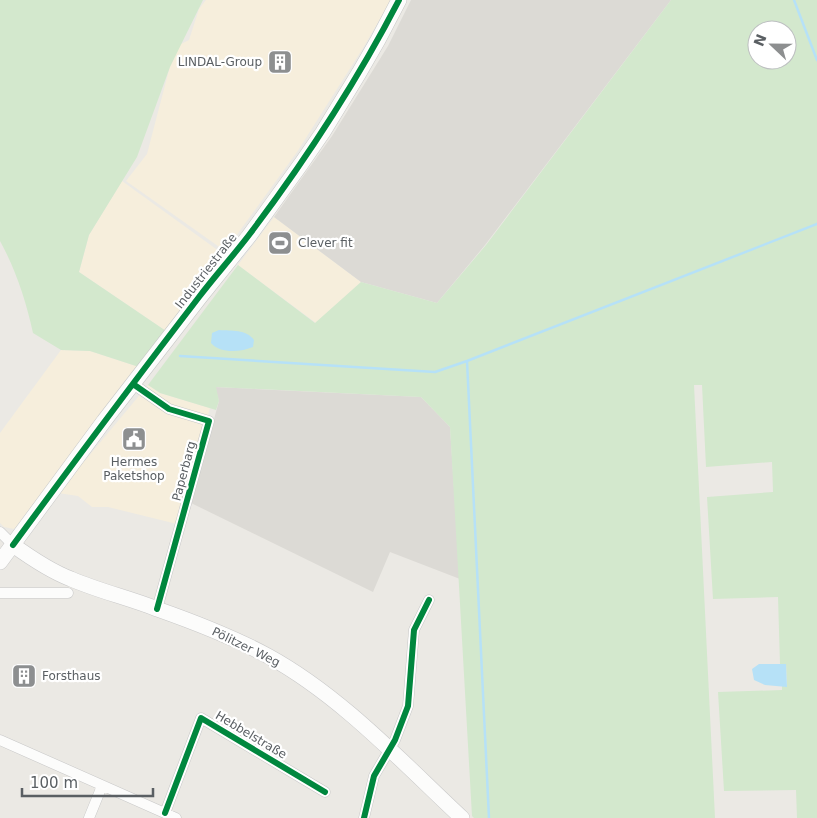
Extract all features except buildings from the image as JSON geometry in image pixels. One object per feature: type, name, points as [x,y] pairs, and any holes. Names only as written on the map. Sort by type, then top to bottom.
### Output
[{"type":"main road","name":"Industriestraße","points":[[13,544],[133,384],[249,236],[301,164],[364,65],[399,0]]},
{"type":"main road","points":[[0,562],[13,544]]},
{"type":"main road","name":"Pölitzer Weg","points":[[13,544],[38,562],[70,579],[158,609],[226,636],[298,674],[343,708],[462,818]]},
{"type":"street","name":"Paperbarg","points":[[133,384],[169,410],[209,421],[158,609]]},
{"type":"street","points":[[0,532],[13,544]]},
{"type":"street","points":[[0,593],[68,593]]},
{"type":"street","points":[[364,818],[374,776],[388,749],[395,740],[408,706],[414,630],[429,600]]},
{"type":"street","name":"Hebbelstraße","points":[[165,813],[201,718],[325,792]]},
{"type":"street","points":[[0,740],[176,818]]},
{"type":"street","points":[[89,818],[102,786]]},
{"type":"shaded area","points":[[206,0],[391,0],[297,152],[225,251],[126,181],[147,154],[175,47],[189,40],[199,9]]},
{"type":"shaded area","points":[[411,0],[671,0],[485,245],[437,303],[361,282],[274,217],[332,136],[388,46]]},
{"type":"shaded area","points":[[122,181],[223,254],[166,331],[79,272],[89,235]]},
{"type":"shaded area","points":[[274,217],[361,282],[316,323],[238,265]]},
{"type":"shaded area","points":[[61,350],[90,351],[139,367],[14,529],[4,527],[0,523],[0,433]]},
{"type":"shaded area","points":[[148,385],[160,393],[210,408],[177,524],[108,507],[92,507],[78,496],[58,493]]},
{"type":"shaded area","points":[[215,387],[421,397],[450,427],[460,579],[390,552],[373,592],[191,503],[219,401]]},
{"type":"green space","points":[[0,0],[203,0],[170,67],[137,157],[89,235],[79,272],[166,331],[139,367],[90,351],[61,350],[33,333],[20,286],[0,241]]},
{"type":"green space","points":[[671,0],[817,0],[817,818],[797,818],[796,790],[724,791],[718,692],[782,690],[782,686],[787,686],[786,664],[780,664],[778,597],[713,599],[707,497],[773,492],[772,462],[706,467],[702,385],[694,385],[715,818],[474,818],[472,816],[450,427],[421,397],[216,387],[219,401],[216,410],[160,393],[148,385],[238,265],[315,323],[361,282],[437,303],[486,245]]},
{"type":"water","points":[[219,330],[238,331],[251,336],[254,340],[253,347],[231,351],[215,347],[211,343],[212,333]]},
{"type":"water","points":[[759,664],[786,664],[787,687],[765,685],[754,680],[752,669]]},
{"type":"waterway","points":[[794,0],[817,60]]},
{"type":"waterway","points":[[180,356],[435,372],[817,224]]},
{"type":"waterway","points":[[467,361],[489,818]]},
{"type":"cycle path","points":[[13,545],[290,179],[329,121],[383,31],[399,0]]},
{"type":"cycle path","points":[[133,384],[169,409],[209,421],[157,609]]},
{"type":"cycle path","points":[[364,818],[374,776],[395,740],[408,706],[414,630],[429,600]]},
{"type":"cycle path","points":[[165,813],[201,718],[325,792]]},
{"type":"place","name":"LINDAL-Group","points":[[280,62]]},
{"type":"place","name":"Clever fit","points":[[280,243]]},
{"type":"place","name":"Hermes Paketshop","points":[[134,439]]},
{"type":"place","name":"Forsthaus","points":[[24,676]]}]
